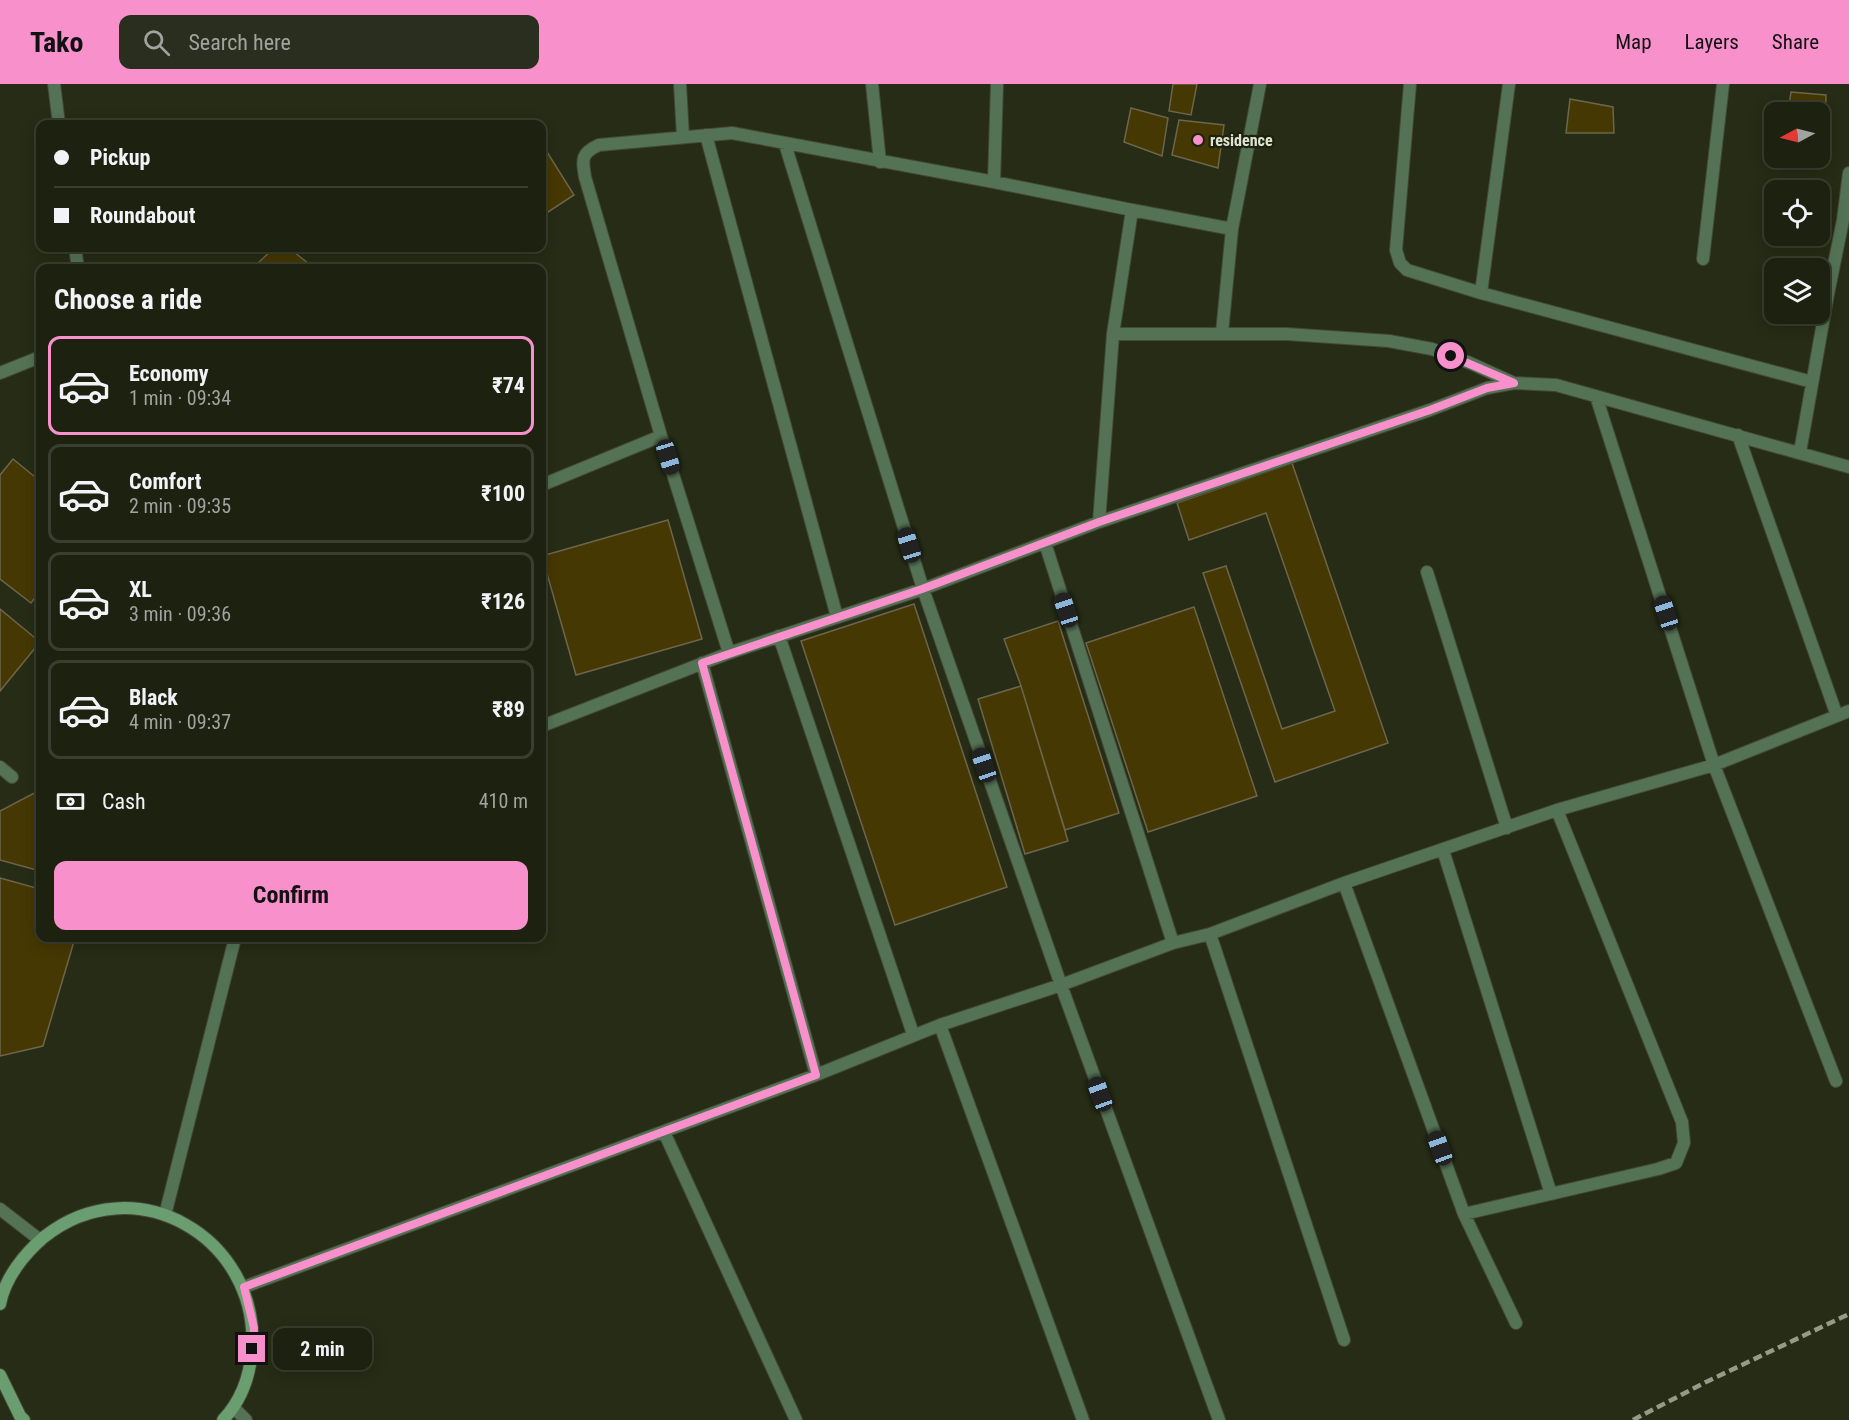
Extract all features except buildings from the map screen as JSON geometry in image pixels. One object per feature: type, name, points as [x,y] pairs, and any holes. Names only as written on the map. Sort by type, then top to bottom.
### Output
[{"type":"street","points":[[54,84],[58,120]]},
{"type":"street","points":[[680,84],[683,137]]},
{"type":"street","points":[[872,84],[880,162]]},
{"type":"street","points":[[994,182],[997,84]]},
{"type":"street","points":[[1222,333],[1233,229],[1260,84]]},
{"type":"street","points":[[1410,84],[1395,250],[1400,263],[1407,270],[1481,293],[1812,382]]},
{"type":"street","points":[[1481,293],[1509,84]]},
{"type":"street","points":[[1703,259],[1723,84]]},
{"type":"street","points":[[729,652],[661,435],[583,164],[584,154],[589,149],[599,145],[732,133],[1233,229]]},
{"type":"street","points":[[706,135],[837,617]]},
{"type":"street","points":[[785,144],[922,589],[1061,985],[1219,1420]]},
{"type":"street","points":[[1800,452],[1843,220],[1849,173]]},
{"type":"street","points":[[1099,522],[1113,334],[1132,210]]},
{"type":"street","points":[[1113,334],[1287,334],[1389,341],[1432,349],[1514,383]]},
{"type":"street","points":[[0,373],[36,359]]},
{"type":"street","points":[[546,724],[729,652],[922,589],[1099,522],[1430,410],[1487,388],[1514,383],[1556,385],[1849,467]]},
{"type":"street","points":[[1596,396],[1714,765],[1836,1081]]},
{"type":"street","points":[[546,483],[661,435]]},
{"type":"street","points":[[244,1287],[816,1075],[913,1034],[1061,985],[1173,944],[1210,934],[1344,883],[1557,810],[1714,765],[1843,714],[1738,435]]},
{"type":"street","points":[[1045,543],[1173,944]]},
{"type":"street","points":[[1427,572],[1507,828]]},
{"type":"street","points":[[779,636],[913,1034]]},
{"type":"street","points":[[702,663],[816,1075]]},
{"type":"street","points":[[0,767],[12,777]]},
{"type":"street","points":[[1464,1214],[1659,1169],[1676,1163],[1684,1143],[1682,1122],[1557,810]]},
{"type":"street","points":[[1443,850],[1551,1194]]},
{"type":"street","points":[[1344,883],[1464,1214],[1516,1323]]},
{"type":"street","points":[[1210,934],[1344,1340]]},
{"type":"street","points":[[165,1215],[234,942]]},
{"type":"street","points":[[940,1025],[1083,1420]]},
{"type":"street","points":[[664,1132],[796,1420]]},
{"type":"street","points":[[0,1209],[40,1240]]},
{"type":"street","points":[[0,1304],[2,1292],[25,1254],[59,1225],[100,1210],[143,1209],[186,1223],[220,1250],[244,1287],[254,1328],[250,1370],[234,1408],[224,1420]]},
{"type":"street","points":[[0,1378],[24,1420]]},
{"type":"street","points":[[234,1408],[246,1420]]},
{"type":"railway","points":[[1633,1420],[1706,1382],[1849,1314]]},
{"type":"place","name":"residence","points":[[1198,140]]},
{"type":"route","points":[[252,1349],[254,1328],[244,1287],[816,1075],[702,663],[729,652],[922,589],[1099,522],[1430,410],[1487,388],[1514,383],[1451,356]]}]
